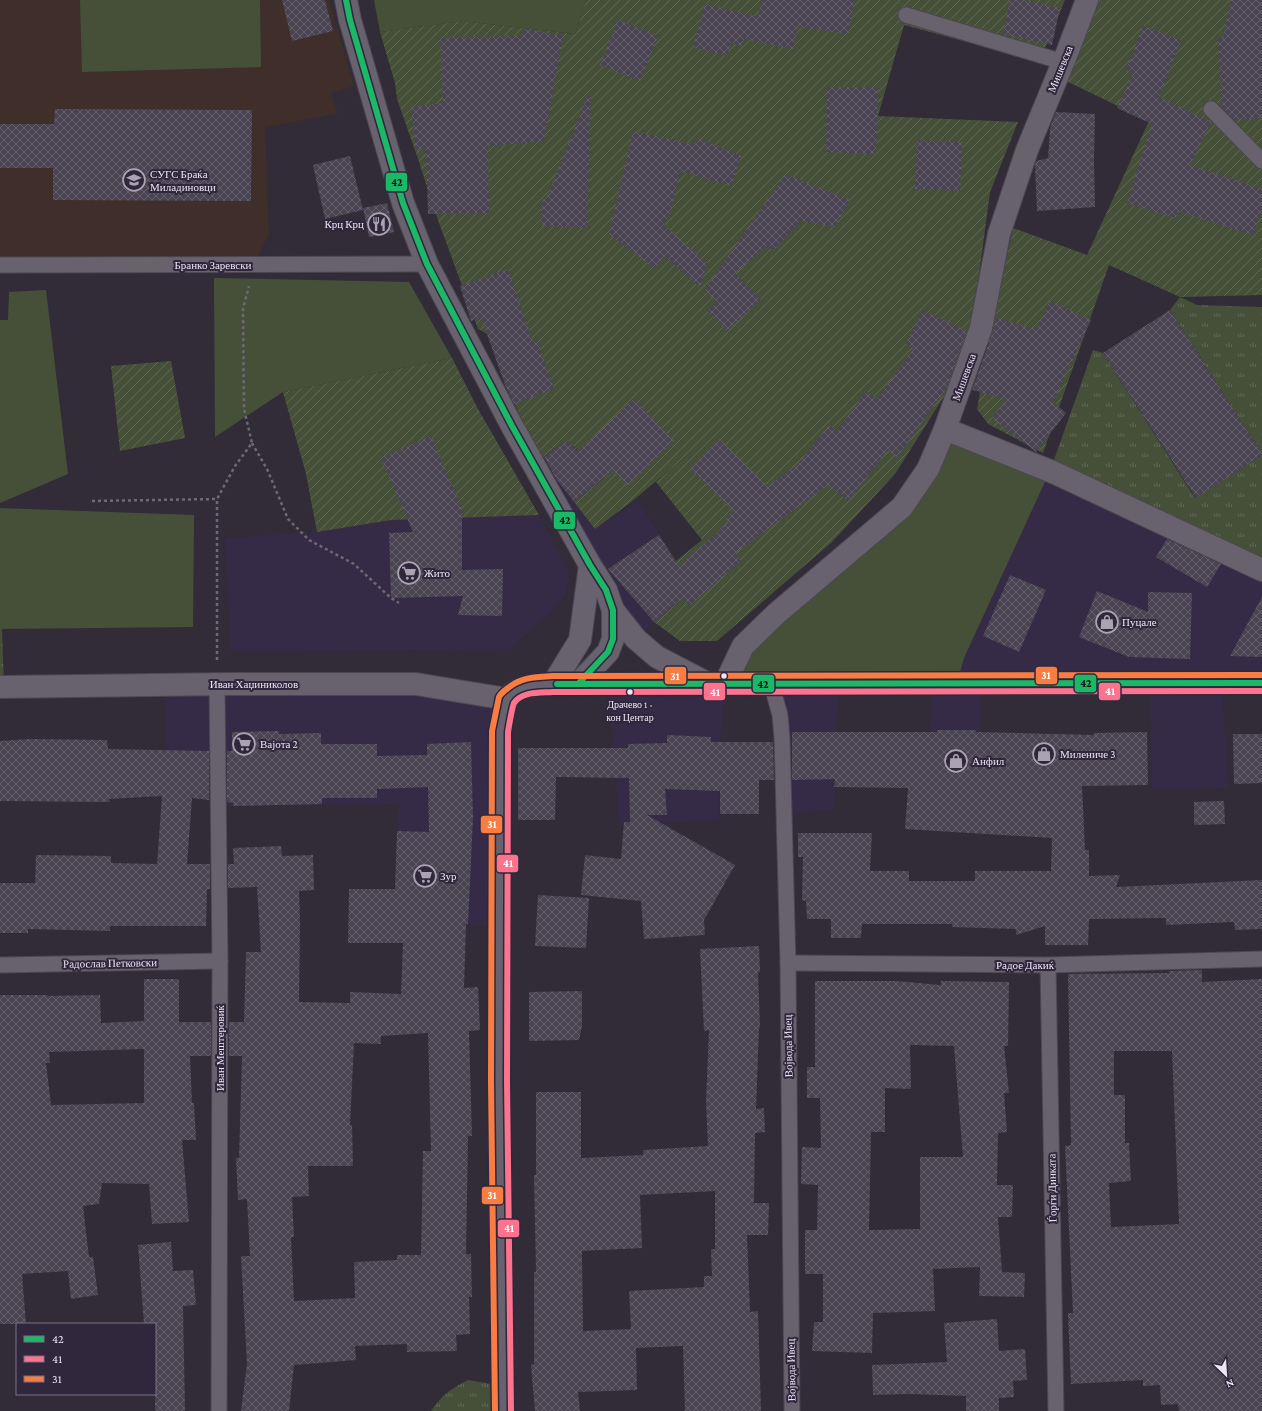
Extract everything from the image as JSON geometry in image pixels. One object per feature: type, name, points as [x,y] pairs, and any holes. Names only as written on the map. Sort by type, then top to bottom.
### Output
[{"type":"street","points":[[346,0],[352,28],[403,203],[427,264],[512,426],[590,565],[606,590],[613,610],[636,639],[657,657],[716,684]]},
{"type":"street","name":"Мишевска","points":[[716,684],[744,646],[776,614],[902,507],[928,469],[945,429],[982,328],[999,234],[1027,150],[1064,62],[1087,0]]},
{"type":"street","points":[[945,429],[1054,473],[1262,570]]},
{"type":"street","points":[[552,684],[580,640],[590,565]]},
{"type":"street","points":[[578,684],[608,652],[613,639],[613,610]]},
{"type":"street","points":[[503,1411],[499,1081],[500,731],[507,699],[518,690],[532,685],[552,684],[1262,683]]},
{"type":"street","name":"Иван Хаџиниколов","points":[[0,687],[217,684],[416,684],[507,699]]},
{"type":"lane","points":[[906,15],[1064,62]]},
{"type":"lane","points":[[1211,109],[1262,161]]},
{"type":"lane","name":"Бранко Заревски","points":[[0,265],[427,264]]},
{"type":"lane","name":"Војвода Ивец","points":[[771,683],[780,715],[782,738],[788,963],[792,1411]]},
{"type":"lane","name":"Иван Мештеровиќ","points":[[217,684],[220,961],[219,1411]]},
{"type":"lane","name":"Радое Дакиќ","points":[[788,963],[1048,966],[1262,959]]},
{"type":"lane","name":"Радослав Петковски","points":[[0,965],[220,961]]},
{"type":"lane","name":"Ѓорѓи Динката","points":[[1048,966],[1056,1411]]},
{"type":"path","points":[[254,264],[243,309],[244,409],[252,443],[267,468],[288,519],[309,540],[354,564],[391,598],[399,603]]},
{"type":"path","points":[[217,684],[217,499],[235,466],[252,443]]},
{"type":"path","points":[[92,501],[217,499]]},
{"type":"shaded area","name":"СУГС Браќа Миладиновци","points":[[0,0],[329,0],[354,86],[331,93],[338,114],[265,127],[269,234],[254,264],[0,265]]},
{"type":"shaded area","points":[[568,440],[604,478],[595,528],[639,502],[676,562],[680,601],[636,639],[540,459]]},
{"type":"shaded area","points":[[1050,471],[1262,570],[1262,683],[1222,683],[1228,788],[1152,789],[1150,683],[981,683],[980,734],[929,789],[932,683],[957,683],[964,658]]},
{"type":"shaded area","points":[[539,515],[567,567],[569,581],[566,594],[551,612],[509,649],[231,652],[225,538],[317,532],[391,520]]},
{"type":"shaded area","points":[[771,683],[838,683],[834,809],[784,815]]},
{"type":"shaded area","points":[[229,684],[507,699],[499,927],[393,921],[399,804],[218,807],[206,800],[162,796],[166,750],[164,685]]},
{"type":"shaded area","points":[[609,684],[725,684],[720,742],[719,820],[643,824],[619,823]]},
{"type":"green space","points":[[80,0],[260,0],[261,67],[82,72]]},
{"type":"green space","points":[[374,0],[586,0],[575,34],[463,21],[380,32]]},
{"type":"green space","points":[[586,0],[1065,0],[1047,44],[1037,61],[904,25],[878,116],[1018,122],[990,192],[975,305],[955,379],[895,474],[832,542],[717,641],[680,641],[654,622],[680,601],[661,573],[702,540],[656,482],[695,449],[631,502],[595,529],[574,502],[604,478],[568,440],[540,459],[513,400],[491,336],[478,329],[439,223],[397,99],[395,83],[380,32],[463,21],[575,34]]},
{"type":"green space","points":[[1092,0],[1262,0],[1262,295],[1180,297],[1109,265],[1043,453],[988,424],[977,409],[993,317],[1013,228],[1087,255],[1149,121],[1064,80]]},
{"type":"green space","points":[[214,278],[409,282],[452,358],[283,392],[215,437]]},
{"type":"green space","points":[[46,290],[68,474],[0,503],[0,320],[8,320],[9,292]]},
{"type":"green space","points":[[1180,297],[1197,305],[1262,307],[1262,454],[1170,310]]},
{"type":"green space","points":[[1093,350],[1103,353],[1195,498],[1262,455],[1262,570],[1050,471]]},
{"type":"green space","points":[[452,358],[478,409],[539,515],[391,520],[317,532],[306,474],[283,392]]},
{"type":"green space","points":[[171,361],[185,438],[120,451],[111,366]]},
{"type":"green space","points":[[945,429],[1050,471],[964,658],[957,683],[725,684],[744,646],[902,507]]},
{"type":"green space","points":[[0,508],[194,515],[193,627],[0,629]]},
{"type":"green space","points":[[0,629],[2,629],[4,687],[0,687]]},
{"type":"green space","points":[[468,1380],[503,1386],[503,1411],[431,1411],[439,1400],[447,1393]]},
{"type":"building","points":[[282,0],[325,0],[333,31],[292,41]]},
{"type":"building","points":[[762,0],[854,0],[849,34],[798,27],[793,49],[744,39],[742,46],[731,43],[727,56],[693,47],[705,4],[758,17]]},
{"type":"building","points":[[1010,0],[1023,0],[1060,8],[1052,45],[1003,34]]},
{"type":"building","points":[[1231,0],[1262,0],[1262,118],[1234,120],[1222,108],[1218,38],[1223,38]]},
{"type":"building","points":[[618,20],[658,36],[640,81],[600,65]]},
{"type":"building","points":[[1143,26],[1181,40],[1159,97],[1211,122],[1190,165],[1262,189],[1262,208],[1253,235],[1178,211],[1176,218],[1127,203],[1152,124],[1117,108],[1133,74],[1126,71]]},
{"type":"building","points":[[524,29],[563,36],[544,141],[488,146],[489,213],[428,214],[426,149],[416,151],[411,107],[443,103],[440,38],[522,36]]},
{"type":"building","points":[[827,87],[878,88],[876,154],[826,152]]},
{"type":"building","points":[[588,95],[591,95],[587,228],[541,226],[542,199],[546,200]]},
{"type":"building","points":[[55,109],[252,110],[251,201],[53,200],[53,168],[0,168],[0,124],[54,124]]},
{"type":"building","points":[[1056,112],[1095,114],[1095,207],[1037,211],[1035,166],[1036,161],[1048,158],[1050,128]]},
{"type":"building","points":[[633,131],[695,145],[697,138],[741,156],[731,186],[680,171],[670,214],[663,224],[707,263],[700,287],[665,256],[655,269],[609,234]]},
{"type":"building","points":[[917,140],[962,142],[960,191],[915,189]]},
{"type":"building","points":[[350,156],[363,210],[325,219],[313,165]]},
{"type":"building","points":[[785,174],[850,200],[835,227],[801,221],[773,251],[767,246],[735,273],[761,300],[727,331],[707,310],[717,301],[704,291]]},
{"type":"building","name":"Крц Крц","points":[[387,203],[394,232],[369,237],[363,208]]},
{"type":"building","points":[[508,269],[533,342],[537,340],[554,389],[514,404],[505,385],[481,317],[471,321],[460,286]]},
{"type":"building","points":[[1050,301],[1091,320],[1053,402],[1066,413],[1036,452],[992,418],[1006,399],[972,390],[993,332],[996,318],[1036,329]]},
{"type":"building","points":[[922,310],[967,331],[946,389],[897,457],[888,450],[848,501],[828,485],[735,553],[741,561],[689,606],[683,598],[654,622],[608,569],[659,535],[679,566],[729,522],[725,518],[734,511],[690,469],[719,439],[768,486],[797,465],[829,425],[837,431],[866,391],[877,399],[914,348],[906,344]]},
{"type":"building","points":[[1170,310],[1262,454],[1196,498],[1103,353]]},
{"type":"building","points":[[634,399],[674,441],[628,485],[613,470],[574,502],[557,480],[544,457],[568,440],[578,451]]},
{"type":"building","points":[[431,436],[462,509],[462,570],[503,569],[502,616],[458,615],[463,596],[391,598],[389,533],[413,532],[381,458]]},
{"type":"building","points":[[1167,539],[1221,564],[1207,587],[1156,557]]},
{"type":"building","points":[[1010,575],[1046,590],[1019,652],[983,636]]},
{"type":"building","points":[[1097,591],[1148,612],[1148,592],[1192,593],[1190,659],[1129,657],[1079,637]]},
{"type":"building","points":[[1262,597],[1262,657],[1230,656]]},
{"type":"building","points":[[937,730],[976,730],[976,732],[1094,735],[1094,733],[1147,732],[1148,785],[1082,786],[1085,850],[1089,850],[1089,876],[1120,875],[1116,887],[1262,880],[1262,929],[1235,930],[1234,922],[1166,925],[1166,918],[1089,919],[1088,945],[1045,945],[1045,926],[1016,935],[1016,929],[952,927],[952,924],[862,924],[861,938],[831,938],[831,919],[807,919],[806,901],[802,900],[803,857],[798,857],[798,833],[872,833],[870,871],[909,871],[909,881],[975,881],[975,871],[1051,871],[1052,838],[905,829],[908,788],[834,787],[835,779],[792,780],[792,732],[937,732]]},
{"type":"building","points":[[279,731],[279,734],[321,733],[321,744],[377,744],[377,756],[427,755],[427,744],[471,742],[473,818],[468,924],[466,924],[464,988],[478,987],[480,1030],[469,1031],[472,1136],[468,1136],[466,1254],[471,1254],[472,1297],[469,1297],[470,1334],[456,1335],[457,1351],[407,1352],[407,1344],[355,1346],[356,1360],[294,1365],[289,1411],[241,1411],[247,1364],[241,1256],[250,1256],[247,1199],[238,1200],[236,1158],[239,1158],[242,1056],[229,1056],[229,1022],[244,1022],[246,952],[261,952],[257,887],[228,888],[228,864],[234,864],[233,848],[281,846],[282,856],[313,855],[314,890],[299,891],[299,1002],[350,1003],[350,992],[401,994],[403,943],[348,943],[349,889],[395,889],[397,831],[429,832],[428,787],[377,789],[377,798],[322,798],[322,804],[233,806],[233,803],[227,802],[227,751],[232,751],[232,732]],"holes":[[[428,1033],[431,1151],[423,1151],[421,1255],[397,1255],[397,1260],[354,1262],[355,1298],[294,1301],[291,1237],[294,1237],[292,1197],[309,1196],[308,1166],[353,1166],[352,1125],[350,1125],[354,1043],[381,1044],[381,1036]]]},
{"type":"building","points":[[1233,734],[1262,734],[1262,783],[1234,784]]},
{"type":"building","points":[[667,735],[711,737],[711,742],[773,742],[774,780],[759,780],[759,814],[720,814],[720,791],[665,789],[667,815],[647,815],[735,865],[704,920],[705,935],[644,939],[641,901],[581,895],[585,855],[621,859],[624,822],[630,822],[629,778],[556,777],[555,820],[518,820],[518,748],[628,748],[628,744],[667,743]]},
{"type":"building","points":[[30,739],[107,740],[108,749],[209,751],[209,800],[192,798],[187,864],[210,864],[210,889],[207,889],[206,926],[110,926],[110,931],[28,929],[28,933],[0,933],[0,883],[35,883],[36,855],[111,856],[111,863],[157,864],[162,796],[109,799],[110,802],[0,801],[0,741]]},
{"type":"building","points":[[1224,801],[1225,824],[1194,825],[1194,802]]},
{"type":"building","points":[[538,895],[589,898],[586,948],[535,946]]},
{"type":"building","points":[[759,946],[760,972],[758,972],[760,1028],[756,1109],[764,1108],[765,1132],[755,1133],[754,1203],[769,1203],[768,1235],[747,1235],[750,1312],[758,1311],[761,1411],[685,1411],[683,1346],[636,1348],[637,1390],[578,1392],[580,1411],[535,1411],[531,1365],[534,1364],[534,1272],[536,1272],[534,1175],[536,1175],[536,1092],[581,1092],[581,1158],[643,1155],[643,1150],[708,1146],[706,1102],[709,1030],[704,1031],[700,949]],"holes":[[[715,1191],[715,1249],[711,1249],[712,1276],[704,1276],[704,1287],[629,1291],[631,1329],[583,1331],[582,1251],[642,1248],[640,1195]]]},
{"type":"building","points":[[1202,970],[1202,982],[1262,979],[1262,1411],[1179,1411],[1178,1404],[1161,1405],[1160,1385],[1143,1386],[1143,1380],[1071,1384],[1068,1313],[1073,1313],[1065,1146],[1071,1145],[1068,974],[1169,973],[1169,971]],"holes":[[[1114,1051],[1172,1051],[1179,1224],[1111,1227],[1109,1183],[1131,1181],[1129,1143],[1125,1143],[1125,1095],[1114,1095]]]},
{"type":"building","points":[[144,979],[179,979],[179,1022],[211,1022],[211,1056],[190,1056],[192,1103],[194,1103],[196,1140],[182,1140],[189,1222],[152,1224],[149,1184],[102,1183],[99,1204],[83,1206],[89,1257],[93,1257],[98,1295],[71,1299],[68,1271],[22,1274],[26,1323],[0,1324],[0,995],[100,995],[101,1023],[144,1021]],"holes":[[[144,1049],[144,1103],[51,1105],[46,1063],[50,1063],[49,1052]]]},
{"type":"building","points":[[815,981],[896,981],[941,985],[941,981],[1009,982],[1008,1046],[1004,1046],[1009,1093],[1004,1093],[1007,1132],[998,1133],[997,1185],[1013,1185],[1012,1217],[998,1217],[1002,1272],[1025,1273],[1024,1297],[979,1296],[980,1267],[933,1269],[935,1311],[873,1313],[872,1353],[812,1351],[814,1322],[823,1322],[823,1274],[805,1274],[805,1230],[817,1230],[818,1185],[801,1184],[802,1147],[821,1148],[820,1098],[807,1098],[807,1067],[815,1067]],"holes":[[[910,1045],[954,1046],[963,1157],[920,1157],[920,1229],[869,1230],[871,1132],[885,1132],[885,1088],[911,1089]]]},
{"type":"building","points":[[582,991],[582,1026],[579,1040],[529,1041],[529,992]]},
{"type":"building","points":[[171,1242],[173,1271],[193,1270],[196,1305],[183,1306],[185,1411],[155,1411],[156,1323],[144,1323],[138,1245]]},
{"type":"building","points":[[997,1319],[999,1351],[1025,1349],[1027,1380],[1013,1381],[1014,1397],[999,1398],[999,1411],[966,1411],[966,1396],[910,1394],[873,1395],[872,1365],[947,1362],[944,1323]]},
{"type":"transit line","name":"42","points":[[346,0],[350,20],[403,203],[427,264],[512,426],[590,565],[606,590],[613,610],[613,639],[608,652],[578,684]]},
{"type":"transit line","name":"31","points":[[495,1411],[491,1081],[492,731],[499,697],[503,692],[513,684],[523,680],[535,677],[553,676],[1262,675]]},
{"type":"transit line","name":"42","points":[[557,684],[1262,683]]},
{"type":"transit line","name":"41","points":[[511,1411],[507,1081],[508,732],[513,705],[517,699],[532,693],[553,692],[1262,691]]},
{"type":"place","name":"СУГС Браќа Миладиновци","points":[[134,180]]},
{"type":"place","name":"Крц Крц","points":[[379,224]]},
{"type":"place","name":"Жито","points":[[409,573]]},
{"type":"place","name":"Пуцале","points":[[1107,622]]},
{"type":"place","name":"Драчево 1 - кон Центар","points":[[630,692]]},
{"type":"place","name":"Вајота 2","points":[[244,744]]},
{"type":"place","name":"Милениче 3","points":[[1044,754]]},
{"type":"place","name":"Анфил","points":[[956,761]]},
{"type":"place","name":"Зур","points":[[425,876]]}]
